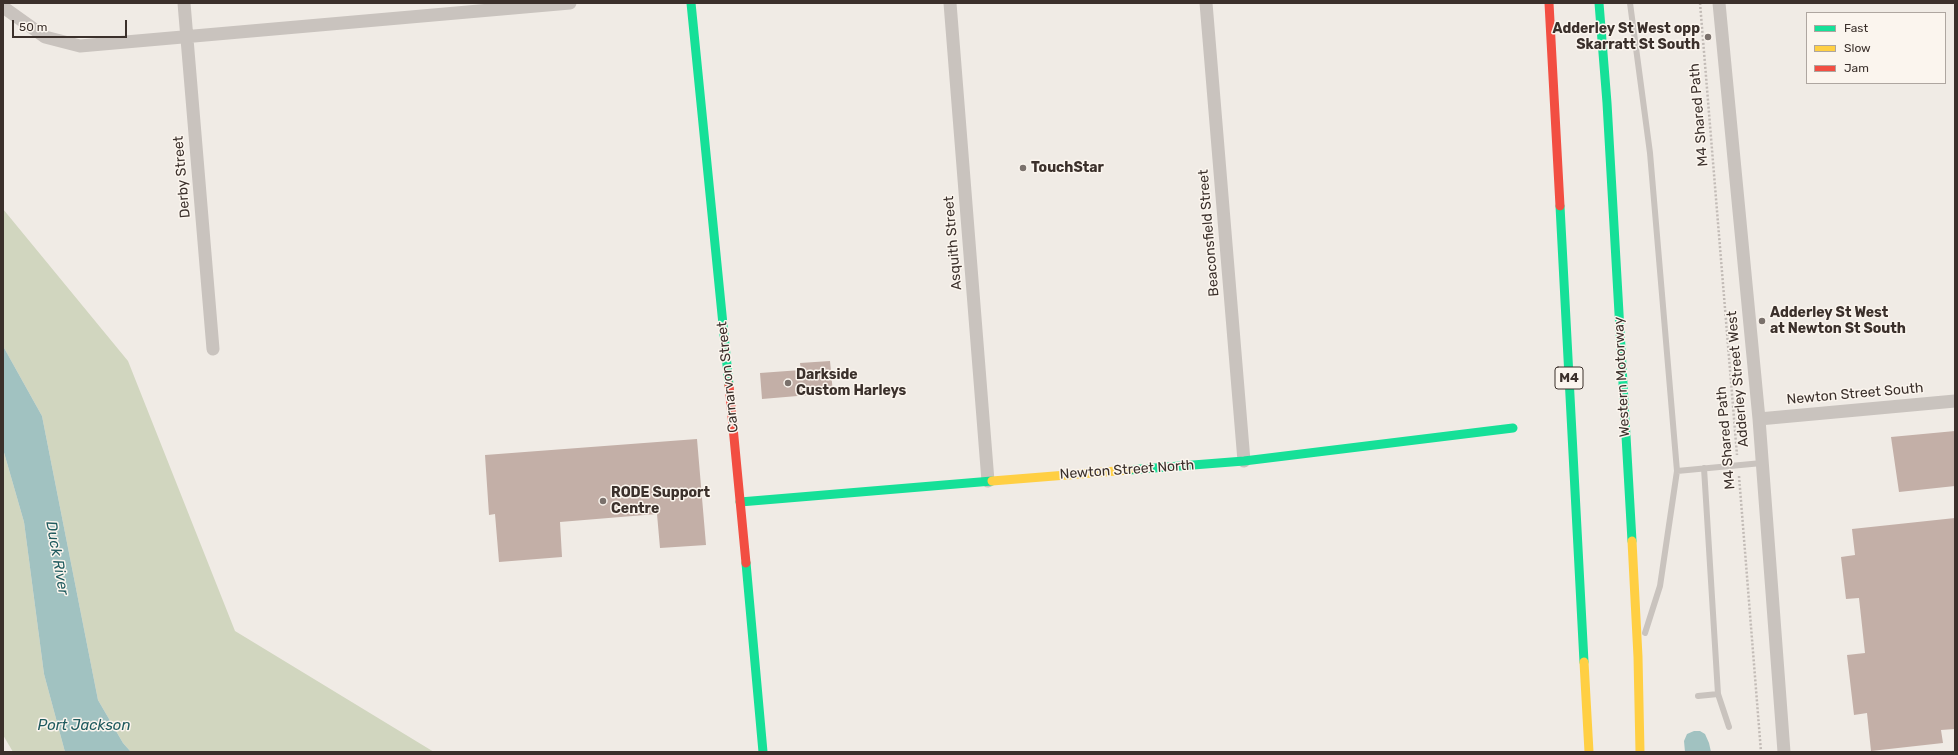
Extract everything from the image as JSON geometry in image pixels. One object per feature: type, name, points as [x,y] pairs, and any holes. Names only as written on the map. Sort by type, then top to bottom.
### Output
[{"type":"main road","name":"Carnarvon Street","points":[[691,3],[763,752]]},
{"type":"main road","name":"M4","points":[[1549,3],[1589,752]]},
{"type":"main road","name":"Western Motorway","points":[[1599,3],[1607,103],[1638,657],[1640,752]]},
{"type":"main road","name":"Newton Street North","points":[[740,502],[1244,461],[1513,428]]},
{"type":"street","name":"Derby Street","points":[[184,3],[213,349]]},
{"type":"street","points":[[3,7],[45,37],[80,46],[438,9],[570,3]]},
{"type":"street","name":"Asquith Street","points":[[950,3],[988,481]]},
{"type":"street","name":"Beaconsfield Street","points":[[1206,3],[1244,461]]},
{"type":"street","name":"Adderley Street West","points":[[1719,3],[1762,463],[1784,752]]},
{"type":"street","name":"Newton Street South","points":[[1758,419],[1955,402]]},
{"type":"lane","points":[[1630,3],[1650,153],[1677,471],[1660,586],[1638,657]]},
{"type":"lane","points":[[1677,471],[1762,463]]},
{"type":"lane","points":[[1704,468],[1718,694],[1729,727]]},
{"type":"lane","points":[[1698,696],[1718,694]]},
{"type":"path","name":"M4 Shared Path","points":[[1700,3],[1761,752]]},
{"type":"green space","points":[[3,209],[128,361],[235,631],[434,752],[131,752],[123,743],[98,700],[42,416],[3,346]]},
{"type":"green space","points":[[3,449],[24,522],[44,674],[65,752],[13,752],[3,735]]},
{"type":"water","name":"Port Jackson","points":[[3,346],[42,416],[98,700],[123,743],[131,752],[65,752],[44,674],[24,522],[3,449]]},
{"type":"water","points":[[1694,731],[1700,731],[1705,734],[1711,752],[1685,752],[1684,741],[1687,734]]},
{"type":"building","points":[[830,361],[833,393],[762,399],[760,373],[801,370],[800,363]]},
{"type":"building","points":[[1955,431],[1955,486],[1899,492],[1891,437]]},
{"type":"building","points":[[697,439],[706,545],[660,548],[657,514],[560,522],[562,557],[499,562],[495,514],[489,515],[485,455]]},
{"type":"building","points":[[1955,518],[1955,729],[1941,730],[1943,743],[1871,751],[1867,713],[1854,715],[1847,655],[1865,653],[1859,598],[1846,599],[1841,557],[1855,555],[1852,529]]},
{"type":"traffic: fast","points":[[691,3],[729,385]]},
{"type":"traffic: fast","points":[[1599,3],[1607,103],[1632,541]]},
{"type":"traffic: fast","points":[[1560,206],[1584,662]]},
{"type":"traffic: fast","points":[[1129,470],[1244,461],[1513,428]]},
{"type":"traffic: fast","points":[[740,502],[992,481]]},
{"type":"traffic: fast","points":[[746,563],[763,752]]},
{"type":"traffic: slow","points":[[992,481],[1129,470]]},
{"type":"traffic: slow","points":[[1632,541],[1638,657],[1640,752]]},
{"type":"traffic: slow","points":[[1584,662],[1589,752]]},
{"type":"traffic: jam","points":[[1549,3],[1560,206]]},
{"type":"traffic: jam","points":[[729,385],[746,563]]},
{"type":"place","name":"Adderley St West opp Skarratt St South","points":[[1708,37]]},
{"type":"place","name":"TouchStar","points":[[1023,168]]},
{"type":"place","name":"Adderley St West at Newton St South","points":[[1762,321]]},
{"type":"place","name":"Darkside Custom Harleys","points":[[788,383]]},
{"type":"place","name":"RODE Support Centre","points":[[603,501]]},
{"type":"water label","name":"Duck River","points":[[57,558]]}]
